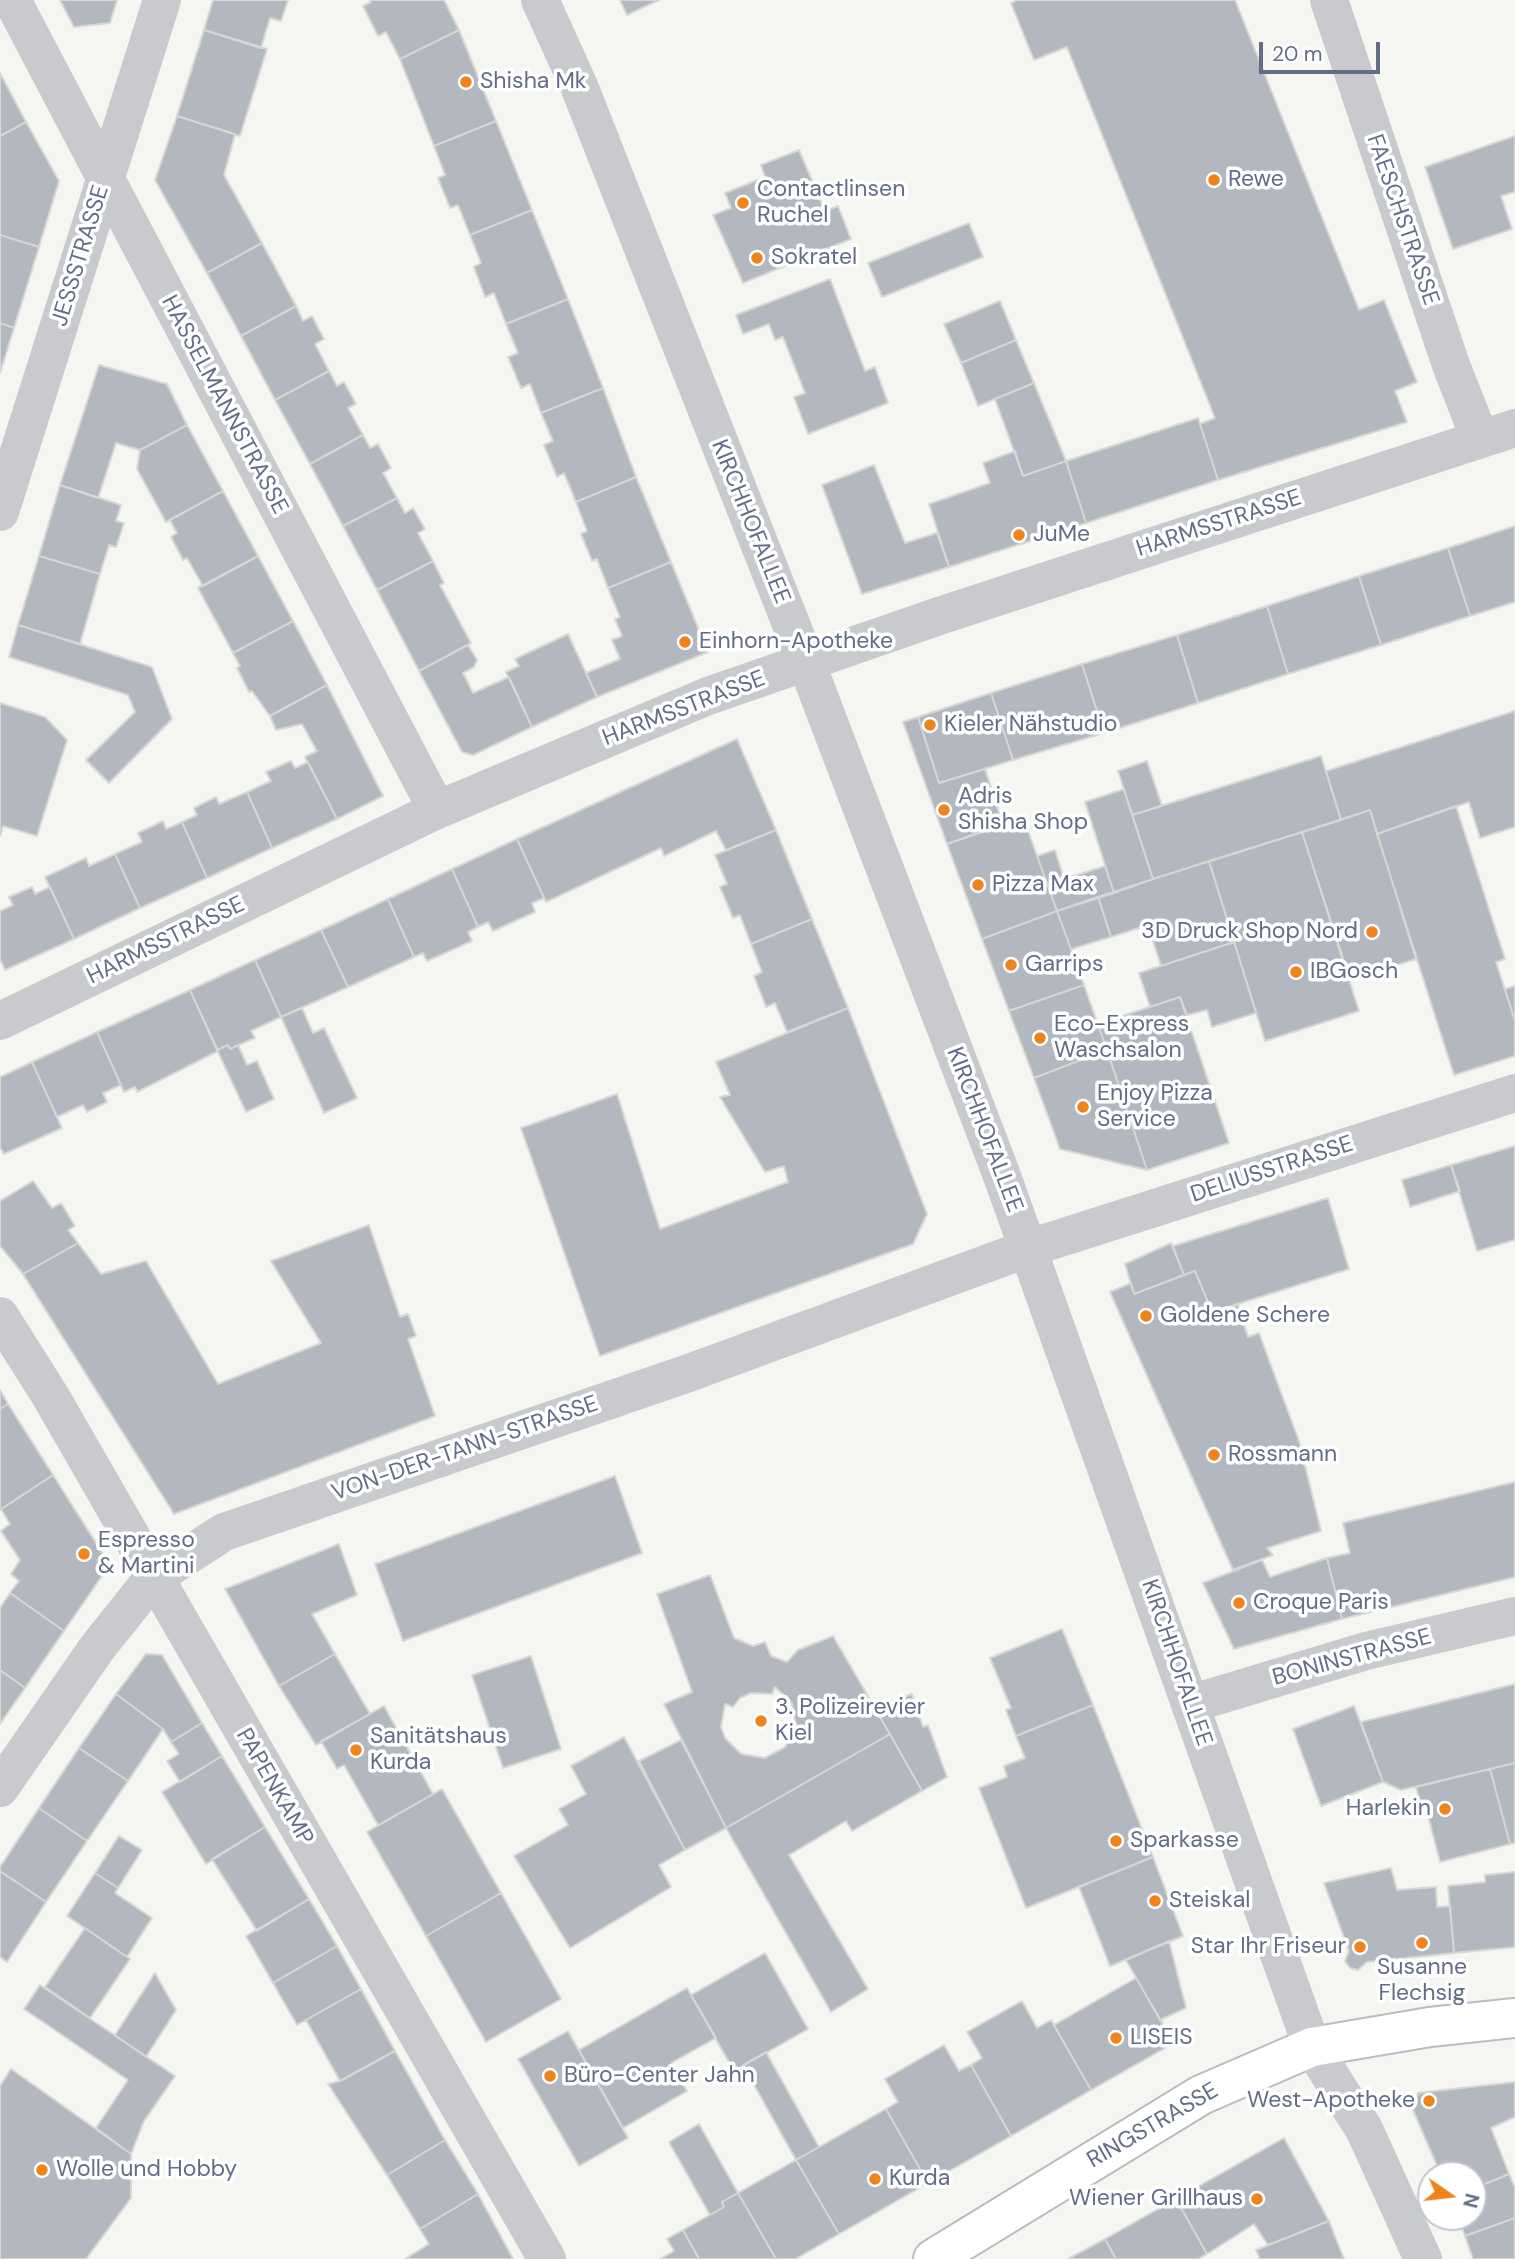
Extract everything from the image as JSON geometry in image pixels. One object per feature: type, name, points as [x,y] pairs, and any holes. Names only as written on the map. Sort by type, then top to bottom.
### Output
[{"type":"main road","name":"RINGSTRASSE","points":[[933,2259],[1202,2095],[1312,2047],[1515,2018]]},
{"type":"street","name":"HASSELMANNSTRASSE","points":[[12,0],[437,810]]},
{"type":"street","name":"JESSSTRASSE","points":[[0,512],[162,0]]},
{"type":"street","name":"KIRCHHOFALLEE","points":[[541,0],[579,86],[806,662],[1029,1248],[1312,2047],[1364,2129],[1423,2259]]},
{"type":"street","name":"FAESCHSTRASSE","points":[[1329,0],[1442,340],[1497,433]]},
{"type":"street","name":"HARMSSTRASSE","points":[[0,1021],[437,810],[708,696],[1497,433]]},
{"type":"street","name":"DELIUSSTRASSE","points":[[1029,1248],[1515,1093]]},
{"type":"street","name":"VON-DER-TANN-STRASSE","points":[[0,1788],[97,1648],[153,1578],[224,1532],[686,1374],[1029,1248]]},
{"type":"street","name":"PAPENKAMP","points":[[0,1317],[51,1397],[547,2259]]},
{"type":"street","name":"BONINSTRASSE","points":[[1190,1704],[1366,1651],[1515,1616]]},
{"type":"building","points":[[60,0],[117,0],[110,23],[74,27]]},
{"type":"building","points":[[213,0],[288,0],[281,21],[270,18],[261,48],[204,30]]},
{"type":"building","points":[[370,0],[444,0],[459,30],[400,59],[386,32],[378,36],[363,6],[371,2]]},
{"type":"building","points":[[620,0],[659,0],[627,15]]},
{"type":"building","name":"Rewe","points":[[1017,0],[1235,0],[1359,310],[1384,300],[1417,382],[1395,391],[1407,422],[1218,480],[1200,424],[1215,418],[1067,47],[1034,60],[1011,3]]},
{"type":"building","points":[[204,30],[267,49],[240,136],[177,116]]},
{"type":"building","points":[[459,30],[496,121],[434,146],[400,59]]},
{"type":"building","points":[[0,73],[26,122],[0,136]]},
{"type":"building","points":[[177,116],[235,134],[224,175],[262,243],[207,273],[155,180]]},
{"type":"building","points":[[496,121],[532,210],[470,235],[458,205],[450,208],[438,178],[445,175],[434,146]]},
{"type":"building","points":[[26,122],[59,181],[39,247],[0,235],[0,136]]},
{"type":"building","points":[[1515,136],[1515,192],[1501,196],[1512,229],[1453,249],[1425,167]]},
{"type":"building","points":[[799,150],[825,211],[838,206],[851,239],[743,283],[713,215],[731,208],[725,193],[765,177],[761,165]]},
{"type":"building","points":[[532,210],[568,299],[506,324],[494,293],[485,297],[474,267],[481,263],[470,235]]},
{"type":"building","points":[[969,223],[983,257],[882,297],[868,263]]},
{"type":"building","points":[[0,235],[39,247],[14,328],[0,323]]},
{"type":"building","points":[[262,243],[296,306],[241,336],[207,273]]},
{"type":"building","points":[[830,279],[865,371],[875,367],[888,403],[808,434],[794,397],[805,393],[783,337],[775,340],[769,324],[743,334],[736,315]]},
{"type":"building","points":[[568,299],[603,388],[541,413],[530,384],[521,388],[508,357],[518,353],[506,324]]},
{"type":"building","points":[[1000,301],[1016,340],[961,363],[944,324]]},
{"type":"building","points":[[296,306],[303,321],[312,316],[324,339],[315,344],[329,371],[275,400],[241,336]]},
{"type":"building","points":[[0,323],[14,328],[0,373]]},
{"type":"building","points":[[1016,340],[1034,383],[978,406],[961,363]]},
{"type":"building","points":[[99,365],[167,384],[187,425],[140,450],[116,443],[98,498],[60,485]]},
{"type":"building","points":[[329,371],[337,386],[344,382],[356,404],[348,408],[363,435],[310,464],[275,400]]},
{"type":"building","points":[[1034,383],[1066,461],[1023,476],[995,399]]},
{"type":"building","points":[[603,388],[636,477],[576,502],[564,473],[557,477],[544,445],[553,441],[541,413]]},
{"type":"building","points":[[1198,418],[1218,480],[1086,523],[1066,461]]},
{"type":"building","points":[[187,425],[223,491],[166,522],[137,469],[140,450]]},
{"type":"building","points":[[363,435],[370,448],[378,444],[391,468],[383,473],[397,498],[343,526],[310,464]]},
{"type":"building","points":[[1015,451],[1023,476],[1066,461],[1086,523],[949,567],[929,504],[990,483],[983,463]]},
{"type":"building","points":[[874,465],[905,543],[937,533],[949,567],[862,594],[822,485]]},
{"type":"building","points":[[636,477],[671,562],[608,588],[597,559],[592,561],[581,534],[587,531],[576,502]]},
{"type":"building","points":[[60,485],[121,505],[116,521],[124,523],[116,547],[109,545],[100,574],[39,556]]},
{"type":"building","points":[[223,491],[258,556],[203,586],[187,558],[183,560],[171,537],[177,533],[170,520]]},
{"type":"building","points":[[397,498],[405,513],[413,508],[425,529],[418,533],[433,561],[377,590],[343,526]]},
{"type":"building","points":[[1515,526],[1515,602],[1470,616],[1448,548]]},
{"type":"building","points":[[1448,548],[1470,616],[1381,645],[1359,576]]},
{"type":"building","points":[[39,556],[100,574],[80,644],[18,625]]},
{"type":"building","points":[[258,556],[293,621],[233,653],[198,588]]},
{"type":"building","points":[[433,561],[444,583],[440,585],[471,643],[419,671],[377,590]]},
{"type":"building","points":[[671,562],[708,652],[597,697],[586,673],[620,659],[612,640],[622,636],[615,619],[620,617],[608,588]]},
{"type":"building","points":[[1359,576],[1381,645],[1288,674],[1267,606]]},
{"type":"building","points":[[1267,606],[1288,674],[1198,703],[1177,635]]},
{"type":"building","points":[[293,621],[327,685],[270,716],[252,691],[249,692],[233,653]]},
{"type":"building","points":[[18,625],[152,667],[172,719],[109,783],[86,760],[135,712],[128,695],[9,657]]},
{"type":"building","points":[[568,634],[597,697],[532,727],[506,672],[519,666],[515,659]]},
{"type":"building","points":[[1177,635],[1198,703],[1104,733],[1082,664]]},
{"type":"building","points":[[468,645],[477,660],[474,667],[463,673],[473,693],[509,677],[532,727],[473,755],[462,752],[419,671]]},
{"type":"building","points":[[1082,664],[1104,733],[1013,760],[991,693]]},
{"type":"building","points":[[327,685],[383,796],[337,819],[305,757],[317,751],[302,724],[276,730],[270,716]]},
{"type":"building","points":[[991,693],[1013,760],[939,783],[918,717]]},
{"type":"building","points":[[0,703],[45,717],[67,740],[37,836],[3,826],[0,836]]},
{"type":"building","points":[[1515,711],[1515,827],[1480,838],[1469,802],[1377,834],[1370,810],[1341,820],[1326,771]]},
{"type":"building","points":[[918,717],[939,783],[985,769],[1003,825],[947,844],[903,722]]},
{"type":"building","points":[[737,739],[776,830],[726,850],[716,831],[664,856],[661,848],[546,902],[517,839]]},
{"type":"building","points":[[1321,756],[1341,820],[1153,879],[1132,815]]},
{"type":"building","points":[[291,761],[295,768],[308,762],[337,819],[272,848],[247,792],[271,781],[266,772]]},
{"type":"building","points":[[1147,761],[1162,806],[1132,815],[1118,771]]},
{"type":"building","points":[[1124,789],[1153,879],[1114,893],[1085,802]]},
{"type":"building","points":[[247,792],[272,848],[207,878],[182,822],[197,815],[194,808],[216,797],[219,804]]},
{"type":"building","points":[[1456,806],[1505,959],[1496,962],[1515,1021],[1515,1056],[1454,1075],[1377,834]]},
{"type":"building","points":[[1370,810],[1416,959],[1350,980],[1302,832]]},
{"type":"building","points":[[1023,817],[1057,911],[982,939],[947,844]]},
{"type":"building","points":[[163,821],[166,829],[182,822],[207,878],[140,908],[115,854],[142,842],[138,833]]},
{"type":"building","points":[[776,830],[812,919],[751,944],[740,915],[733,918],[720,887],[727,884],[715,855]]},
{"type":"building","points":[[1302,832],[1359,1011],[1265,1041],[1209,861]]},
{"type":"building","points":[[517,839],[544,898],[532,903],[535,912],[493,931],[488,922],[478,927],[452,869]]},
{"type":"building","points":[[1055,850],[1064,879],[1105,866],[1114,893],[1057,911],[1037,856]]},
{"type":"building","points":[[115,854],[140,908],[74,939],[45,877],[86,858],[89,866]]},
{"type":"building","points":[[1209,861],[1234,942],[1161,966],[1148,925],[1111,937],[1098,897]]},
{"type":"building","points":[[452,869],[478,927],[468,932],[472,941],[427,961],[423,953],[414,957],[388,899]]},
{"type":"building","points":[[32,887],[35,894],[50,887],[74,939],[5,970],[0,959],[0,911],[13,905],[9,897]]},
{"type":"building","points":[[1098,897],[1111,937],[1071,949],[1057,911]]},
{"type":"building","points":[[388,899],[414,957],[348,987],[321,930]]},
{"type":"building","points":[[1057,911],[1084,985],[1009,1011],[982,939]]},
{"type":"building","points":[[812,919],[848,1008],[787,1032],[775,1003],[766,1007],[754,976],[762,972],[751,944]]},
{"type":"building","points":[[321,930],[348,987],[281,1017],[255,960]]},
{"type":"building","points":[[1234,942],[1256,1013],[1212,1027],[1207,1010],[1187,1015],[1180,997],[1150,1007],[1139,973]]},
{"type":"building","points":[[255,960],[281,1017],[251,1031],[255,1038],[230,1049],[228,1045],[217,1050],[190,990]]},
{"type":"building","points":[[1084,985],[1107,1050],[1034,1078],[1009,1011]]},
{"type":"building","points":[[1515,986],[1515,1021],[1505,989]]},
{"type":"building","points":[[190,990],[218,1051],[137,1092],[135,1087],[124,1092],[97,1032]]},
{"type":"building","points":[[1180,997],[1229,1143],[1147,1170],[1098,1024]]},
{"type":"building","points":[[302,1008],[313,1033],[324,1028],[357,1098],[324,1113],[281,1017]]},
{"type":"building","points":[[848,1008],[927,1214],[913,1244],[600,1356],[521,1128],[617,1094],[660,1229],[788,1182],[784,1166],[765,1172],[720,1097],[730,1095],[716,1062]]},
{"type":"building","points":[[97,1032],[121,1085],[103,1093],[107,1102],[87,1112],[83,1105],[57,1117],[32,1062]]},
{"type":"building","points":[[228,1045],[230,1049],[238,1045],[247,1065],[257,1061],[274,1099],[246,1112],[217,1050]]},
{"type":"building","points":[[1107,1050],[1147,1170],[1060,1149],[1034,1078]]},
{"type":"building","points":[[32,1062],[62,1128],[4,1154],[0,1147],[0,1077]]},
{"type":"building","points":[[1515,1146],[1515,1240],[1477,1251],[1451,1165]]},
{"type":"building","points":[[1451,1165],[1460,1191],[1410,1207],[1402,1180]]},
{"type":"building","points":[[33,1181],[52,1208],[61,1203],[75,1226],[68,1230],[78,1243],[23,1274],[0,1246],[0,1201]]},
{"type":"building","points":[[1328,1198],[1349,1269],[1212,1312],[1195,1271],[1184,1275],[1173,1246]]},
{"type":"building","points":[[369,1225],[400,1317],[408,1314],[416,1336],[408,1339],[435,1416],[174,1514],[23,1274],[78,1243],[101,1274],[146,1261],[218,1384],[321,1343],[271,1261]]},
{"type":"building","points":[[1171,1243],[1184,1275],[1134,1294],[1125,1264]]},
{"type":"building","points":[[1195,1271],[1212,1312],[1238,1305],[1248,1337],[1259,1333],[1299,1441],[1321,1531],[1267,1548],[1273,1555],[1233,1570],[1110,1292],[1131,1283],[1134,1294]]},
{"type":"building","points":[[0,1390],[8,1404],[0,1409]]},
{"type":"building","points":[[8,1404],[53,1475],[0,1510],[0,1409]]},
{"type":"building","points":[[53,1475],[103,1554],[104,1573],[64,1631],[10,1593],[19,1581],[11,1574],[20,1560],[1,1531],[10,1524],[1,1509]]},
{"type":"building","points":[[615,1476],[642,1553],[403,1641],[375,1564]]},
{"type":"building","points":[[1515,1482],[1515,1577],[1342,1619],[1327,1558],[1350,1553],[1343,1523]]},
{"type":"building","points":[[339,1544],[357,1595],[312,1614],[335,1654],[279,1686],[225,1589]]},
{"type":"building","points":[[1327,1558],[1342,1619],[1234,1649],[1203,1583],[1262,1560],[1270,1577]]},
{"type":"building","points":[[710,1575],[734,1638],[753,1646],[765,1642],[771,1656],[787,1662],[798,1650],[833,1636],[890,1734],[726,1828],[664,1704],[692,1692],[657,1594]],"holes":[[[775,1687],[792,1703],[796,1726],[792,1737],[785,1747],[765,1758],[741,1754],[725,1738],[721,1727],[725,1704],[733,1707],[740,1698],[751,1693],[772,1694]]]},
{"type":"building","points":[[10,1593],[64,1631],[25,1688],[0,1670],[0,1608]]},
{"type":"building","points":[[1062,1629],[1093,1705],[1016,1736],[1006,1710],[1011,1708],[990,1658]]},
{"type":"building","points":[[146,1654],[162,1655],[202,1723],[171,1742],[163,1729],[116,1694]]},
{"type":"building","points":[[335,1654],[370,1714],[316,1745],[279,1686]]},
{"type":"building","points":[[531,1656],[561,1749],[503,1768],[472,1675]]},
{"type":"building","points":[[0,1670],[25,1688],[0,1724]]},
{"type":"building","points":[[1515,1684],[1515,1763],[1401,1790],[1383,1782],[1361,1722]]},
{"type":"building","points":[[116,1694],[163,1729],[128,1781],[79,1748]]},
{"type":"building","points":[[912,1694],[923,1727],[928,1725],[947,1777],[922,1791],[875,1708]]},
{"type":"building","points":[[1093,1705],[1153,1857],[1026,1908],[979,1788],[1007,1777],[1004,1766],[1025,1758],[1016,1736]]},
{"type":"building","points":[[384,1706],[433,1794],[378,1825],[344,1765],[337,1769],[321,1741]]},
{"type":"building","points":[[1354,1706],[1383,1782],[1321,1806],[1293,1729]]},
{"type":"building","points":[[202,1723],[222,1756],[180,1782],[167,1761],[179,1754],[171,1742]]},
{"type":"building","points":[[890,1734],[922,1791],[852,1831],[846,1821],[789,1855],[868,1989],[831,2012],[726,1828]]},
{"type":"building","points":[[624,1737],[685,1850],[659,1865],[671,1887],[570,1948],[514,1856],[568,1825],[559,1809],[586,1794],[571,1766]]},
{"type":"building","points":[[681,1740],[726,1828],[685,1850],[639,1761]]},
{"type":"building","points":[[79,1748],[128,1781],[87,1841],[39,1808]]},
{"type":"building","points":[[222,1756],[265,1827],[206,1864],[162,1792]]},
{"type":"building","points":[[1515,1763],[1515,1843],[1510,1844],[1490,1769]]},
{"type":"building","points":[[1490,1769],[1510,1844],[1440,1862],[1426,1808],[1422,1810],[1416,1787]]},
{"type":"building","points":[[442,1789],[501,1893],[426,1936],[367,1832]]},
{"type":"building","points":[[39,1808],[87,1841],[46,1902],[0,1871],[0,1867]]},
{"type":"building","points":[[265,1827],[309,1899],[257,1931],[212,1859]]},
{"type":"building","points":[[119,1836],[142,1850],[118,1888],[95,1873]]},
{"type":"building","points":[[1153,1857],[1183,1936],[1110,1966],[1079,1887]]},
{"type":"building","points":[[1391,1868],[1397,1890],[1436,1887],[1437,1907],[1450,1906],[1454,1953],[1367,1962],[1358,1970],[1350,1968],[1345,1961],[1349,1951],[1324,1883]]},
{"type":"building","points":[[0,1871],[46,1902],[7,1962],[0,1957]]},
{"type":"building","points":[[1515,1872],[1515,1947],[1454,1953],[1448,1886],[1485,1882],[1485,1875]]},
{"type":"building","points":[[95,1873],[118,1888],[115,1893],[152,1918],[127,1957],[67,1916]]},
{"type":"building","points":[[501,1893],[561,1999],[486,2042],[426,1936]]},
{"type":"building","points":[[309,1899],[337,1946],[273,1983],[246,1936]]},
{"type":"building","points":[[85,1928],[130,1959],[90,2018],[45,1987]]},
{"type":"building","points":[[1169,1941],[1186,2008],[1160,2020],[1126,1960]]},
{"type":"building","points":[[337,1946],[361,1989],[297,2025],[273,1983]]},
{"type":"building","points":[[765,1953],[808,2029],[734,2071],[691,1995]]},
{"type":"building","points":[[155,1973],[176,2010],[146,2057],[115,2035]]},
{"type":"building","points":[[1136,1978],[1174,2043],[1091,2090],[1054,2025]]},
{"type":"building","points":[[40,1985],[175,2076],[144,2121],[131,2154],[96,2128],[128,2080],[24,2009]]},
{"type":"building","points":[[687,1988],[716,2038],[671,2063],[687,2091],[623,2128],[579,2050]]},
{"type":"building","points":[[361,1989],[395,2051],[340,2081],[306,2020]]},
{"type":"building","points":[[1022,2001],[1037,2028],[1051,2020],[1091,2090],[1011,2136],[971,2065],[982,2058],[967,2032]]},
{"type":"building","points":[[568,2031],[628,2138],[579,2166],[518,2059]]},
{"type":"building","points":[[944,2045],[959,2071],[971,2065],[1011,2136],[928,2183],[886,2109],[898,2102],[885,2079]]},
{"type":"building","points":[[395,2051],[445,2140],[387,2175],[328,2084],[340,2081]]},
{"type":"building","points":[[766,2052],[819,2147],[796,2160],[743,2065]]},
{"type":"building","points":[[11,2069],[131,2154],[131,2198],[86,2259],[0,2259],[0,2086]]},
{"type":"building","points":[[1515,2082],[1515,2117],[1491,2128],[1509,2174],[1487,2183],[1487,2161],[1435,2161],[1413,2110],[1418,2093]]},
{"type":"building","points":[[886,2109],[928,2183],[839,2234],[796,2160]]},
{"type":"building","points":[[699,2124],[738,2193],[722,2202],[724,2207],[710,2215],[669,2142]]},
{"type":"building","points":[[1284,2138],[1329,2221],[1268,2245],[1254,2224],[1207,2254],[1176,2199]]},
{"type":"building","points":[[445,2140],[478,2194],[420,2229],[387,2175]]},
{"type":"building","points":[[796,2160],[839,2234],[795,2259],[776,2259],[738,2193]]},
{"type":"building","points":[[1509,2174],[1515,2188],[1515,2218],[1487,2228],[1487,2183]]},
{"type":"building","points":[[738,2193],[776,2259],[699,2259],[683,2230],[724,2207],[722,2202]]},
{"type":"building","points":[[478,2194],[513,2259],[405,2259],[429,2244],[420,2229]]},
{"type":"building","points":[[1176,2199],[1207,2254],[1198,2259],[1116,2259],[1105,2239]]},
{"type":"building","points":[[1515,2218],[1515,2259],[1473,2259],[1465,2236],[1487,2231],[1487,2228]]},
{"type":"building","points":[[1329,2221],[1344,2259],[1260,2259],[1256,2250]]},
{"type":"building","points":[[683,2230],[699,2259],[660,2259],[674,2251],[667,2239]]},
{"type":"building","points":[[1463,2231],[1479,2231],[1465,2236]]},
{"type":"building","points":[[1105,2239],[1116,2259],[1068,2259]]},
{"type":"place","name":"Shisha Mk","points":[[466,82]]},
{"type":"place","name":"Rewe","points":[[1214,180]]},
{"type":"place","name":"Contactlinsen Ruchel","points":[[743,203]]},
{"type":"place","name":"Sokratel","points":[[757,258]]},
{"type":"place","name":"JuMe","points":[[1019,535]]},
{"type":"place","name":"Einhorn-Apotheke","points":[[685,642]]},
{"type":"place","name":"Kieler Nähstudio","points":[[930,725]]},
{"type":"place","name":"Adris Shisha Shop","points":[[944,810]]},
{"type":"place","name":"Pizza Max","points":[[978,885]]},
{"type":"place","name":"3D Druck Shop Nord","points":[[1372,932]]},
{"type":"place","name":"Garrips","points":[[1011,965]]},
{"type":"place","name":"IBGosch","points":[[1296,972]]},
{"type":"place","name":"Eco-Express Waschsalon","points":[[1040,1038]]},
{"type":"place","name":"Enjoy Pizza Service","points":[[1083,1107]]},
{"type":"place","name":"Goldene Schere","points":[[1146,1316]]},
{"type":"place","name":"Rossmann","points":[[1214,1455]]},
{"type":"place","name":"Espresso & Martini","points":[[84,1554]]},
{"type":"place","name":"Croque Paris","points":[[1239,1603]]},
{"type":"place","name":"3. Polizeirevier Kiel","points":[[761,1721]]},
{"type":"place","name":"Sanitätshaus Kurda","points":[[356,1750]]},
{"type":"place","name":"Harlekin","points":[[1445,1809]]},
{"type":"place","name":"Sparkasse","points":[[1116,1841]]},
{"type":"place","name":"Steiskal","points":[[1155,1901]]},
{"type":"place","name":"Susanne Flechsig","points":[[1422,1943]]},
{"type":"place","name":"Star Ihr Friseur","points":[[1360,1947]]},
{"type":"place","name":"LISEIS","points":[[1116,2038]]},
{"type":"place","name":"Büro-Center Jahn","points":[[550,2076]]},
{"type":"place","name":"West-Apotheke","points":[[1429,2101]]},
{"type":"place","name":"Wolle und Hobby","points":[[42,2170]]},
{"type":"place","name":"Kurda","points":[[875,2179]]},
{"type":"place","name":"Wiener Grillhaus","points":[[1257,2199]]}]
